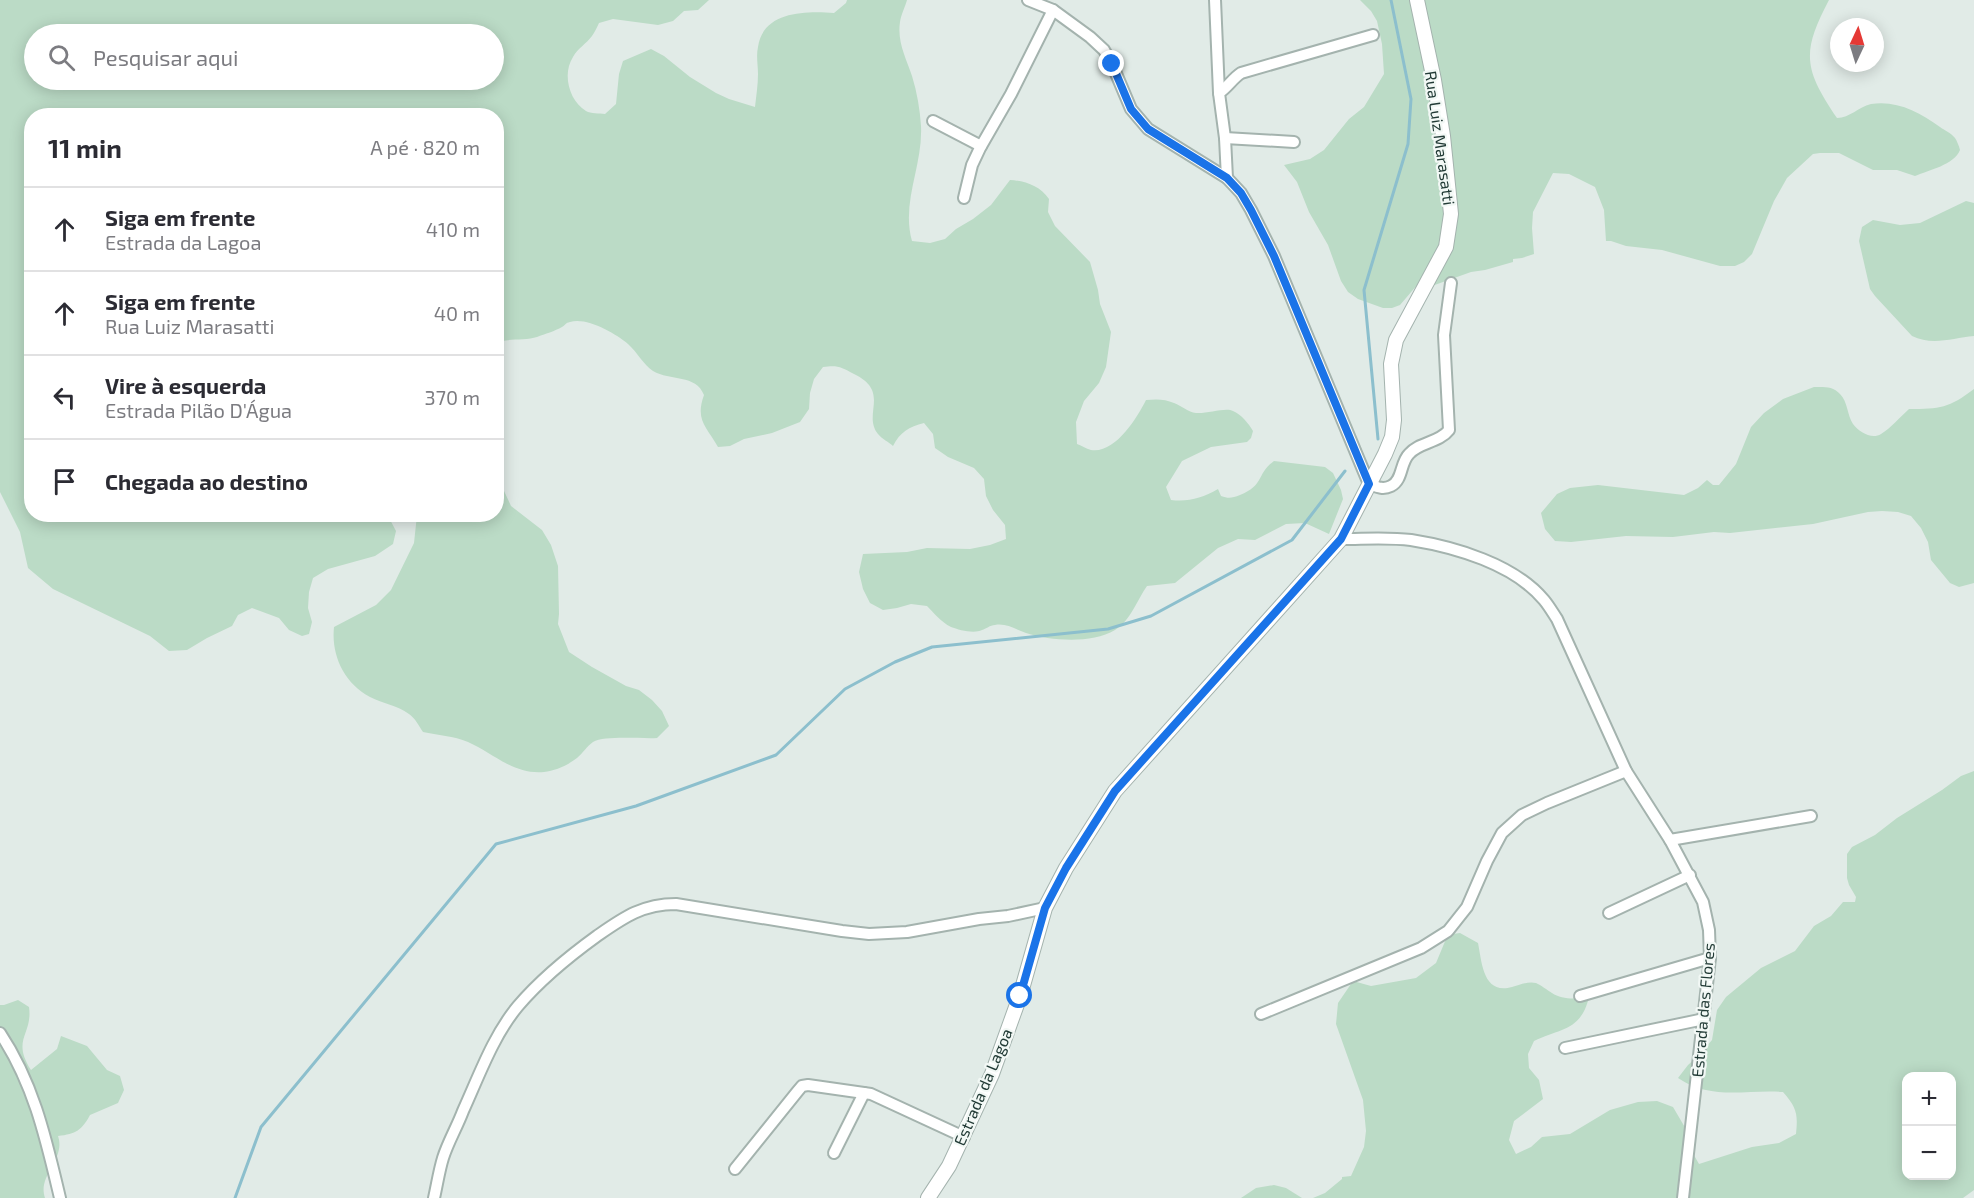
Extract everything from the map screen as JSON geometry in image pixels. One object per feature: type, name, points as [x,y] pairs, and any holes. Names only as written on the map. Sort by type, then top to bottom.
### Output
[{"type":"street","points":[[1028,0],[1053,10],[1104,50],[1131,109],[1148,129],[1227,178],[1241,193],[1274,256],[1369,484],[1380,489],[1389,488],[1397,483],[1407,456],[1413,450],[1445,435],[1449,430],[1444,335],[1452,284]]},
{"type":"street","points":[[1215,0],[1219,93],[1227,178]]},
{"type":"street","name":"Rua Luiz Marasatti","points":[[1341,539],[1392,437],[1394,420],[1391,364],[1396,340],[1443,254],[1449,232],[1451,214],[1443,136],[1417,0]]},
{"type":"street","points":[[964,198],[972,165],[1053,10]]},
{"type":"street","points":[[1219,93],[1241,73],[1373,34]]},
{"type":"street","points":[[933,121],[981,146]]},
{"type":"street","points":[[1225,138],[1294,142]]},
{"type":"street","name":"Estrada das Flores","points":[[1341,539],[1410,540],[1445,548],[1476,556],[1507,570],[1531,587],[1544,600],[1557,619],[1626,771],[1690,875],[1703,902],[1709,930],[1710,958],[1683,1198]]},
{"type":"street","name":"Estrada da Lagoa","points":[[928,1198],[950,1166],[992,1074],[1020,996],[1045,908],[1066,868],[1115,791],[1341,539]]},
{"type":"street","points":[[1261,1014],[1421,948],[1448,931],[1467,907],[1486,861],[1502,833],[1522,815],[1626,771]]},
{"type":"street","points":[[1670,840],[1811,816]]},
{"type":"street","points":[[1610,913],[1690,875]]},
{"type":"street","points":[[434,1198],[444,1157],[462,1114],[498,1036],[517,1008],[542,980],[575,952],[614,924],[644,908],[658,904],[676,904],[842,931],[878,934],[908,932],[1045,908]]},
{"type":"street","points":[[1580,996],[1710,958]]},
{"type":"street","points":[[1565,1048],[1704,1019]]},
{"type":"street","points":[[0,1034],[28,1082],[42,1124],[60,1198]]},
{"type":"street","points":[[735,1169],[802,1086],[813,1085],[882,1098],[964,1137]]},
{"type":"street","points":[[834,1153],[864,1093]]},
{"type":"green space","points":[[0,0],[709,0],[698,10],[684,11],[673,21],[658,25],[613,19],[599,23],[592,36],[573,57],[568,79],[575,101],[580,107],[588,112],[605,114],[616,104],[619,74],[623,61],[651,49],[716,93],[755,107],[758,47],[768,26],[777,20],[799,13],[834,13],[847,0],[907,0],[899,29],[915,88],[921,126],[921,141],[909,212],[912,241],[930,243],[945,239],[991,205],[1010,180],[1032,185],[1045,194],[1049,199],[1048,212],[1055,226],[1090,262],[1100,304],[1111,332],[1106,367],[1099,383],[1084,401],[1076,422],[1077,444],[1091,450],[1100,450],[1117,441],[1137,416],[1146,400],[1167,401],[1196,413],[1230,410],[1239,414],[1249,425],[1253,431],[1251,438],[1247,442],[1211,447],[1182,461],[1166,487],[1171,500],[1195,499],[1218,489],[1224,497],[1240,495],[1257,483],[1274,461],[1325,467],[1333,473],[1343,499],[1329,534],[1305,523],[1286,524],[1255,540],[1238,539],[1218,548],[1175,583],[1147,586],[1121,626],[1095,638],[1071,640],[1048,638],[999,625],[975,632],[966,631],[947,625],[927,606],[911,604],[883,610],[870,603],[863,589],[859,572],[863,554],[907,552],[927,548],[970,549],[1006,539],[1005,525],[993,510],[986,496],[984,479],[974,468],[948,457],[935,448],[933,434],[924,423],[906,431],[893,446],[881,437],[874,426],[874,396],[871,388],[865,381],[839,367],[823,367],[814,379],[809,409],[800,422],[772,433],[744,439],[730,446],[718,447],[701,417],[704,395],[700,388],[689,381],[653,371],[628,344],[600,327],[584,322],[570,322],[537,337],[504,341],[504,108],[24,108],[24,522],[391,522],[396,531],[393,544],[375,556],[328,569],[313,578],[309,592],[308,608],[312,622],[309,634],[302,636],[289,630],[279,618],[252,608],[238,615],[232,626],[187,650],[169,651],[150,636],[53,589],[28,568],[20,532],[0,492]]},
{"type":"green space","points":[[1360,0],[1829,0],[1814,34],[1810,60],[1818,86],[1837,118],[1871,104],[1890,104],[1907,108],[1950,133],[1960,150],[1947,163],[1915,176],[1897,170],[1873,170],[1839,153],[1813,154],[1787,178],[1774,201],[1752,254],[1744,262],[1735,266],[1720,266],[1662,250],[1606,241],[1604,210],[1595,187],[1569,174],[1553,173],[1533,212],[1534,254],[1429,287],[1418,284],[1400,305],[1383,308],[1358,299],[1348,292],[1297,182],[1284,165],[1310,159],[1324,150],[1349,119],[1364,107],[1384,74],[1382,44],[1377,21]]},
{"type":"green space","points":[[1966,201],[1974,203],[1974,336],[1935,341],[1920,339],[1912,336],[1870,289],[1859,241],[1862,227],[1873,220],[1900,225],[1920,223]]},
{"type":"green space","points":[[1814,387],[1837,391],[1845,401],[1853,424],[1870,436],[1877,436],[1885,432],[1909,409],[1929,409],[1951,404],[1974,389],[1974,583],[1959,587],[1950,583],[1931,560],[1928,542],[1921,528],[1911,516],[1898,512],[1868,512],[1813,524],[1730,533],[1714,532],[1673,537],[1626,536],[1571,542],[1555,541],[1545,529],[1541,513],[1557,494],[1570,488],[1598,485],[1684,495],[1707,480],[1713,485],[1719,485],[1736,464],[1751,427],[1764,413],[1783,399]]},
{"type":"green space","points":[[504,491],[511,506],[542,530],[551,545],[558,566],[558,624],[569,652],[626,686],[639,690],[662,711],[669,726],[657,738],[615,738],[593,742],[570,763],[553,770],[533,772],[513,767],[468,742],[423,732],[409,714],[361,691],[346,676],[337,658],[334,627],[376,605],[391,590],[414,543],[416,522],[504,522]]},
{"type":"green space","points":[[1974,771],[1974,1190],[1963,1198],[1313,1198],[1325,1193],[1342,1177],[1351,1176],[1364,1147],[1366,1131],[1363,1100],[1336,1024],[1338,1003],[1353,981],[1371,986],[1416,978],[1436,963],[1446,939],[1453,934],[1460,933],[1478,943],[1483,968],[1490,982],[1495,986],[1502,988],[1533,983],[1560,997],[1589,997],[1581,1016],[1569,1027],[1534,1041],[1528,1054],[1529,1068],[1539,1080],[1543,1099],[1514,1121],[1509,1140],[1516,1154],[1531,1147],[1542,1137],[1570,1134],[1610,1110],[1638,1102],[1657,1101],[1673,1107],[1690,1136],[1691,1150],[1699,1164],[1752,1147],[1779,1143],[1796,1134],[1795,1112],[1783,1092],[1716,1092],[1691,1085],[1678,1078],[1712,1040],[1717,1010],[1726,997],[1761,968],[1795,951],[1814,926],[1831,916],[1843,902],[1855,902],[1856,897],[1847,878],[1847,854],[1852,847],[1875,835],[1897,818],[1961,776]]},
{"type":"green space","points":[[18,1000],[29,1007],[23,1051],[31,1070],[57,1049],[61,1036],[87,1046],[107,1070],[120,1076],[124,1090],[118,1103],[90,1115],[78,1130],[58,1136],[58,1153],[45,1182],[45,1198],[0,1198],[0,1005]]},
{"type":"green space","points":[[1274,1185],[1286,1188],[1302,1198],[1241,1198],[1256,1188]]},
{"type":"waterway","points":[[1378,439],[1364,290],[1408,144],[1411,99],[1391,0]]},
{"type":"waterway","points":[[235,1198],[261,1127],[496,844],[636,806],[776,755],[845,689],[895,662],[932,647],[1108,629],[1151,616],[1292,540],[1345,471]]},
{"type":"route","points":[[1020,996],[1045,908],[1066,868],[1115,791],[1341,539],[1369,484],[1274,256],[1241,193],[1227,178],[1148,129],[1131,109],[1112,64]]}]
